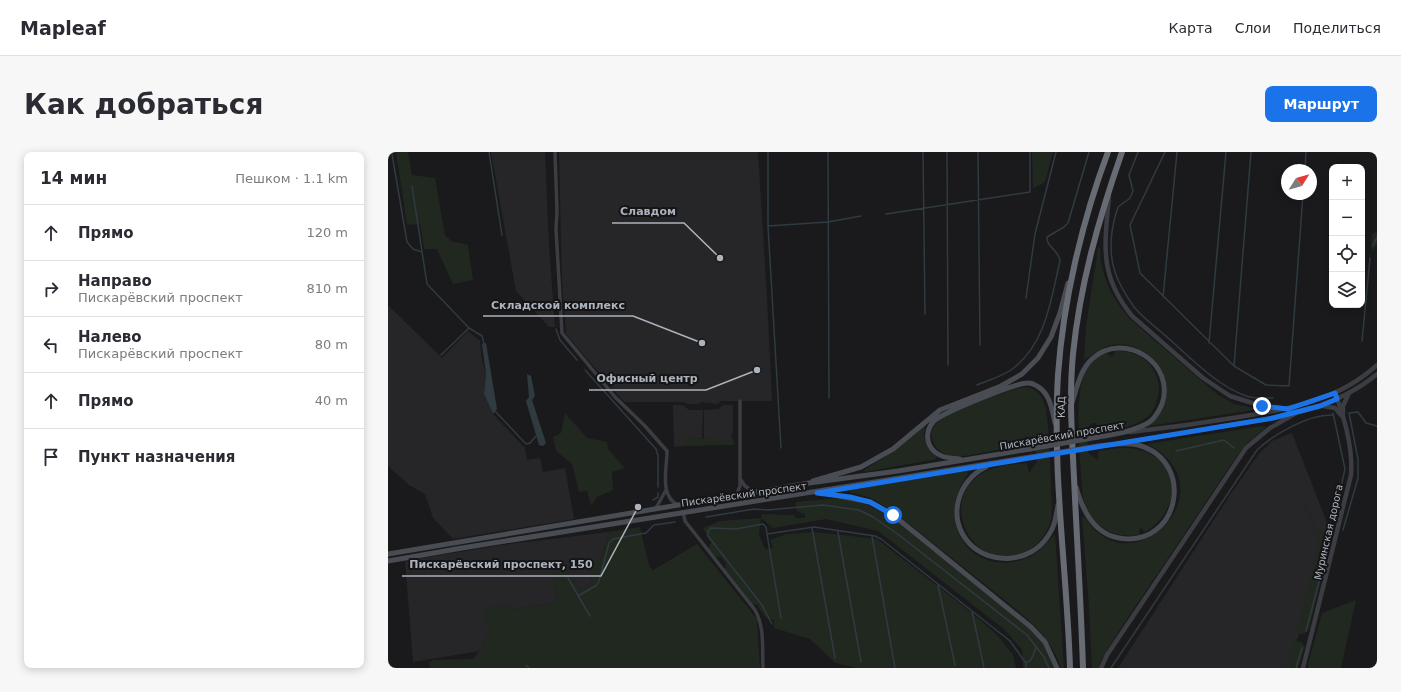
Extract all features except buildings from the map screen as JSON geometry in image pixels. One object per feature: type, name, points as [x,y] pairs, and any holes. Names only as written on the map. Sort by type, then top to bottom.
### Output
[{"type":"highway","name":"КАД","points":[[1070,668],[1068,604],[1060,498],[1057,429],[1058,375],[1062,335],[1080,244],[1090,203],[1108,152]]},
{"type":"highway","name":"КАД","points":[[1083,668],[1070,409],[1073,355],[1083,288],[1098,222],[1122,152]]},
{"type":"main road","points":[[809,483],[819,478],[861,467],[893,449],[940,410],[1012,381],[1030,367],[1045,348],[1056,325],[1080,244]]},
{"type":"main road","points":[[1070,409],[1082,372],[1092,358],[1104,351],[1121,348],[1140,353],[1157,367],[1165,387],[1164,397],[1153,419],[1148,423],[1126,433]]},
{"type":"main road","points":[[967,460],[948,458],[934,451],[927,439],[932,424],[944,414],[1014,387],[1028,383],[1042,389],[1049,402],[1057,429]]},
{"type":"main road","name":"Пискарёвский проспект","points":[[388,554],[735,497],[809,483],[967,460],[1126,433]]},
{"type":"main road","points":[[1074,478],[1084,509],[1091,521],[1100,530],[1116,538],[1131,540],[1144,537],[1153,532],[1166,518],[1174,504],[1174,486],[1170,471],[1159,457],[1149,450],[1136,445],[1118,444]]},
{"type":"main road","name":"Пискарёвский проспект","points":[[388,561],[683,512],[817,493],[1098,446],[1118,444]]},
{"type":"main road","points":[[1001,462],[977,471],[968,479],[958,499],[957,512],[960,528],[969,543],[977,550],[1002,558],[1012,558],[1033,551],[1048,537],[1053,527],[1060,498]]},
{"type":"main road","points":[[817,493],[850,497],[870,502],[893,515],[1031,627],[1045,642],[1058,668]]},
{"type":"street","points":[[555,152],[557,212],[556,229],[562,333],[615,397],[645,426],[667,452],[666,490],[659,505],[655,509]]},
{"type":"street","points":[[1110,186],[1105,238],[1105,262],[1114,288],[1123,305],[1143,326],[1216,388],[1241,401],[1262,406],[1288,409]]},
{"type":"street","points":[[1335,393],[1353,384],[1377,365]]},
{"type":"street","points":[[1337,399],[1349,393],[1377,374]]},
{"type":"street","name":"Пискарёвский проспект","points":[[1126,433],[1184,426],[1288,409],[1335,393]]},
{"type":"street","name":"Муринская дорога","points":[[1303,668],[1351,476],[1351,450],[1335,393]]},
{"type":"street","points":[[1343,418],[1344,406],[1349,393]]},
{"type":"street","name":"Пискарёвский проспект","points":[[1118,444],[1273,418],[1320,406],[1337,399]]},
{"type":"street","points":[[735,497],[739,491],[741,479],[740,401]]},
{"type":"street","points":[[1320,406],[1335,408],[1343,418]]},
{"type":"street","points":[[1101,668],[1107,655],[1156,579],[1246,448],[1270,428],[1298,412]]},
{"type":"street","points":[[741,479],[745,486],[758,493]]},
{"type":"street","points":[[666,490],[671,500],[679,505]]},
{"type":"street","points":[[683,512],[685,521],[755,610],[760,619],[762,628],[763,668]]},
{"type":"shaded area","points":[[396,152],[408,152],[412,175],[435,178],[445,235],[451,241],[468,245],[473,280],[453,284],[437,249],[424,249],[420,224],[407,225]]},
{"type":"shaded area","points":[[491,152],[545,152],[549,246],[555,327],[549,327],[516,291]]},
{"type":"shaded area","points":[[559,152],[758,152],[772,401],[720,401],[718,404],[701,402],[699,404],[687,404],[685,402],[624,402],[566,334],[562,281]]},
{"type":"shaded area","points":[[1032,152],[1053,152],[1045,182],[1033,188]]},
{"type":"shaded area","points":[[1377,231],[1377,244],[1373,251],[1371,246],[1372,234]]},
{"type":"shaded area","points":[[1100,247],[1101,262],[1105,278],[1115,299],[1130,319],[1218,395],[1234,404],[1254,408],[1254,410],[1149,426],[1151,418],[1165,398],[1166,394],[1166,383],[1158,364],[1142,351],[1132,346],[1122,344],[1104,347],[1084,360],[1086,326],[1098,248]]},
{"type":"shaded area","points":[[388,305],[442,358],[468,331],[480,341],[482,361],[486,374],[484,394],[493,414],[525,448],[527,460],[540,458],[543,472],[565,468],[574,519],[453,539],[433,518],[425,494],[409,485],[388,466]]},
{"type":"shaded area","points":[[486,343],[497,409],[493,414],[484,394],[486,374],[482,344]]},
{"type":"shaded area","points":[[1116,351],[1126,351],[1135,354],[1150,365],[1155,372],[1158,381],[1159,390],[1157,400],[1150,414],[1135,424],[1123,428],[1099,432],[1096,423],[1092,423],[1087,430],[1088,453],[1098,460],[1098,451],[1125,448],[1146,452],[1162,463],[1169,472],[1172,483],[1172,494],[1169,505],[1163,516],[1155,525],[1145,532],[1140,527],[1139,535],[1129,536],[1120,535],[1103,528],[1090,516],[1083,498],[1079,450],[1079,412],[1082,379],[1087,368],[1093,361],[1106,353],[1112,357]]},
{"type":"shaded area","points":[[527,374],[531,376],[535,396],[532,400],[546,443],[543,446],[539,445],[526,401],[529,397]]},
{"type":"shaded area","points":[[1025,387],[1033,389],[1039,394],[1046,408],[1050,455],[1052,516],[1045,534],[1039,542],[1027,551],[1007,557],[990,554],[976,544],[966,530],[961,513],[963,496],[973,481],[991,469],[1027,463],[1029,473],[1037,462],[1035,441],[1025,436],[1025,444],[977,454],[952,456],[943,453],[937,448],[931,433],[933,428],[940,420],[957,411],[981,401]]},
{"type":"shaded area","points":[[673,405],[683,405],[689,410],[703,410],[702,438],[684,438],[684,446],[674,447]]},
{"type":"shaded area","points":[[723,405],[733,405],[733,430],[731,439],[704,439],[704,410],[719,409]]},
{"type":"shaded area","points":[[565,413],[587,438],[607,442],[608,449],[625,468],[612,472],[613,490],[597,497],[591,506],[587,491],[579,492],[572,464],[556,451],[553,437],[561,433]]},
{"type":"shaded area","points":[[926,424],[924,435],[926,445],[937,457],[936,459],[865,472],[864,470],[893,452]]},
{"type":"shaded area","points":[[1262,426],[1267,427],[1246,444],[1232,463],[1121,628],[1098,668],[1092,668],[1082,518],[1085,517],[1104,537],[1126,543],[1148,538],[1166,525],[1177,506],[1180,484],[1171,463],[1147,444]]},
{"type":"shaded area","points":[[1292,433],[1328,525],[1300,632],[1287,668],[1118,668],[1230,495],[1258,455],[1272,441]]},
{"type":"shaded area","points":[[684,438],[733,439],[734,445],[684,446]]},
{"type":"shaded area","points":[[967,471],[968,474],[958,492],[955,510],[957,527],[963,542],[974,553],[989,561],[1007,563],[1031,556],[1039,551],[1055,534],[1064,668],[1061,668],[1054,651],[1044,636],[1017,610],[894,512],[871,498],[850,492],[850,490]]},
{"type":"shaded area","points":[[841,498],[866,504],[890,516],[1029,628],[1043,643],[1054,668],[1023,668],[1022,650],[1005,630],[878,531],[826,519],[773,528],[761,518],[762,514],[794,515],[795,518],[805,518],[805,514],[797,511],[795,502]]},
{"type":"shaded area","points":[[1306,503],[1317,530],[1326,536],[1330,544],[1309,629],[1305,633],[1300,634],[1291,630],[1293,627],[1298,628],[1319,543],[1304,505]]},
{"type":"shaded area","points":[[761,518],[759,535],[765,549],[773,548],[770,540],[786,534],[816,532],[877,539],[976,616],[999,637],[1013,655],[1016,668],[857,668],[835,663],[810,639],[774,628],[774,620],[766,618],[756,604],[753,605],[725,569],[726,564],[721,557],[715,557],[708,548],[711,543],[703,528],[720,521]]},
{"type":"shaded area","points":[[640,527],[649,566],[653,570],[697,544],[757,619],[760,668],[430,668],[429,663],[432,660],[473,659],[483,646],[487,636],[487,624],[484,609],[507,605],[510,610],[558,602],[552,573],[568,570],[576,587],[584,587],[592,583],[590,565],[600,562],[609,532]]},
{"type":"shaded area","points":[[609,532],[600,562],[590,565],[592,583],[584,587],[576,587],[552,573],[558,602],[510,610],[507,605],[484,609],[489,633],[480,651],[413,662],[405,561],[502,545]]},
{"type":"shaded area","points":[[1356,600],[1341,668],[1307,668],[1322,613]]},
{"type":"shaded area","points":[[1294,641],[1301,642],[1305,647],[1298,668],[1287,668]]},
{"type":"waterway","points":[[489,152],[502,235]]},
{"type":"waterway","points":[[768,152],[768,226],[781,448]]},
{"type":"waterway","points":[[828,152],[829,398]]},
{"type":"waterway","points":[[923,152],[925,314]]},
{"type":"waterway","points":[[947,152],[948,365]]},
{"type":"waterway","points":[[978,152],[980,345]]},
{"type":"waterway","points":[[886,214],[1030,192],[1030,152]]},
{"type":"waterway","points":[[1026,298],[1035,234],[1056,152]]},
{"type":"waterway","points":[[977,385],[999,377],[1011,370],[1023,360],[1040,335],[1050,306],[1060,261],[1059,257],[1048,243],[1047,237],[1068,223],[1089,152]]},
{"type":"waterway","points":[[1138,152],[1129,175],[1133,191],[1130,198],[1118,207],[1111,240],[1113,264],[1123,290],[1142,316],[1214,378],[1246,396],[1256,398],[1273,398]]},
{"type":"waterway","points":[[1165,152],[1130,225],[1140,273],[1234,366],[1266,385],[1289,386],[1303,200]]},
{"type":"waterway","points":[[1163,297],[1177,152]]},
{"type":"waterway","points":[[1209,343],[1226,152]]},
{"type":"waterway","points":[[1234,366],[1251,152]]},
{"type":"waterway","points":[[1305,164],[1306,152]]},
{"type":"waterway","points":[[392,154],[407,242],[413,249],[422,252]]},
{"type":"waterway","points":[[412,186],[427,284],[469,328],[441,355]]},
{"type":"waterway","points":[[768,226],[828,222],[861,216]]},
{"type":"waterway","points":[[1373,246],[1377,237]]},
{"type":"waterway","points":[[1362,341],[1370,258]]},
{"type":"waterway","points":[[469,328],[482,336],[484,344]]},
{"type":"waterway","points":[[556,329],[560,340],[577,360]]},
{"type":"waterway","points":[[585,370],[656,449],[658,456],[658,487]]},
{"type":"waterway","points":[[495,411],[526,444],[530,443],[536,436]]},
{"type":"waterway","points":[[1343,530],[1358,478],[1358,459],[1349,413],[1358,412],[1366,423],[1377,426]]},
{"type":"waterway","points":[[1333,413],[1345,469],[1334,518]]},
{"type":"waterway","points":[[1111,668],[1257,450],[1292,426],[1313,418],[1333,415]]},
{"type":"waterway","points":[[1176,451],[1224,440],[1234,448]]},
{"type":"waterway","points":[[653,500],[658,497],[658,493]]},
{"type":"waterway","points":[[706,517],[754,509],[768,510],[823,505],[859,510],[873,517],[899,535],[1027,635],[1044,657],[1049,668]]},
{"type":"waterway","points":[[578,596],[597,585],[609,543],[613,539],[646,533],[654,525],[675,522]]},
{"type":"waterway","points":[[772,624],[762,605],[708,536],[708,531],[711,528],[736,529],[763,524],[766,527],[767,534],[814,527],[875,536],[881,539],[1010,641],[1026,663],[1026,668]]},
{"type":"waterway","points":[[812,528],[835,658]]},
{"type":"waterway","points":[[838,532],[861,662]]},
{"type":"waterway","points":[[767,534],[781,618]]},
{"type":"waterway","points":[[872,536],[895,668]]},
{"type":"waterway","points":[[1306,631],[1329,544]]},
{"type":"waterway","points":[[568,578],[590,616]]},
{"type":"waterway","points":[[938,585],[955,665]]},
{"type":"waterway","points":[[972,611],[984,668]]},
{"type":"waterway","points":[[1026,663],[1031,660],[1036,648]]},
{"type":"waterway","points":[[1296,668],[1302,648]]},
{"type":"waterway","points":[[526,665],[529,668]]},
{"type":"place","name":"Славдом","points":[[720,258]]},
{"type":"place","name":"Складской комплекс","points":[[702,343]]},
{"type":"place","name":"Офисный центр","points":[[757,370]]},
{"type":"place","name":"Пискарёвский проспект, 150","points":[[638,507]]},
{"type":"route","points":[[893,515],[870,502],[850,497],[817,493],[1273,418],[1320,406],[1337,399],[1335,393],[1311,403],[1288,409],[1262,406]]}]
